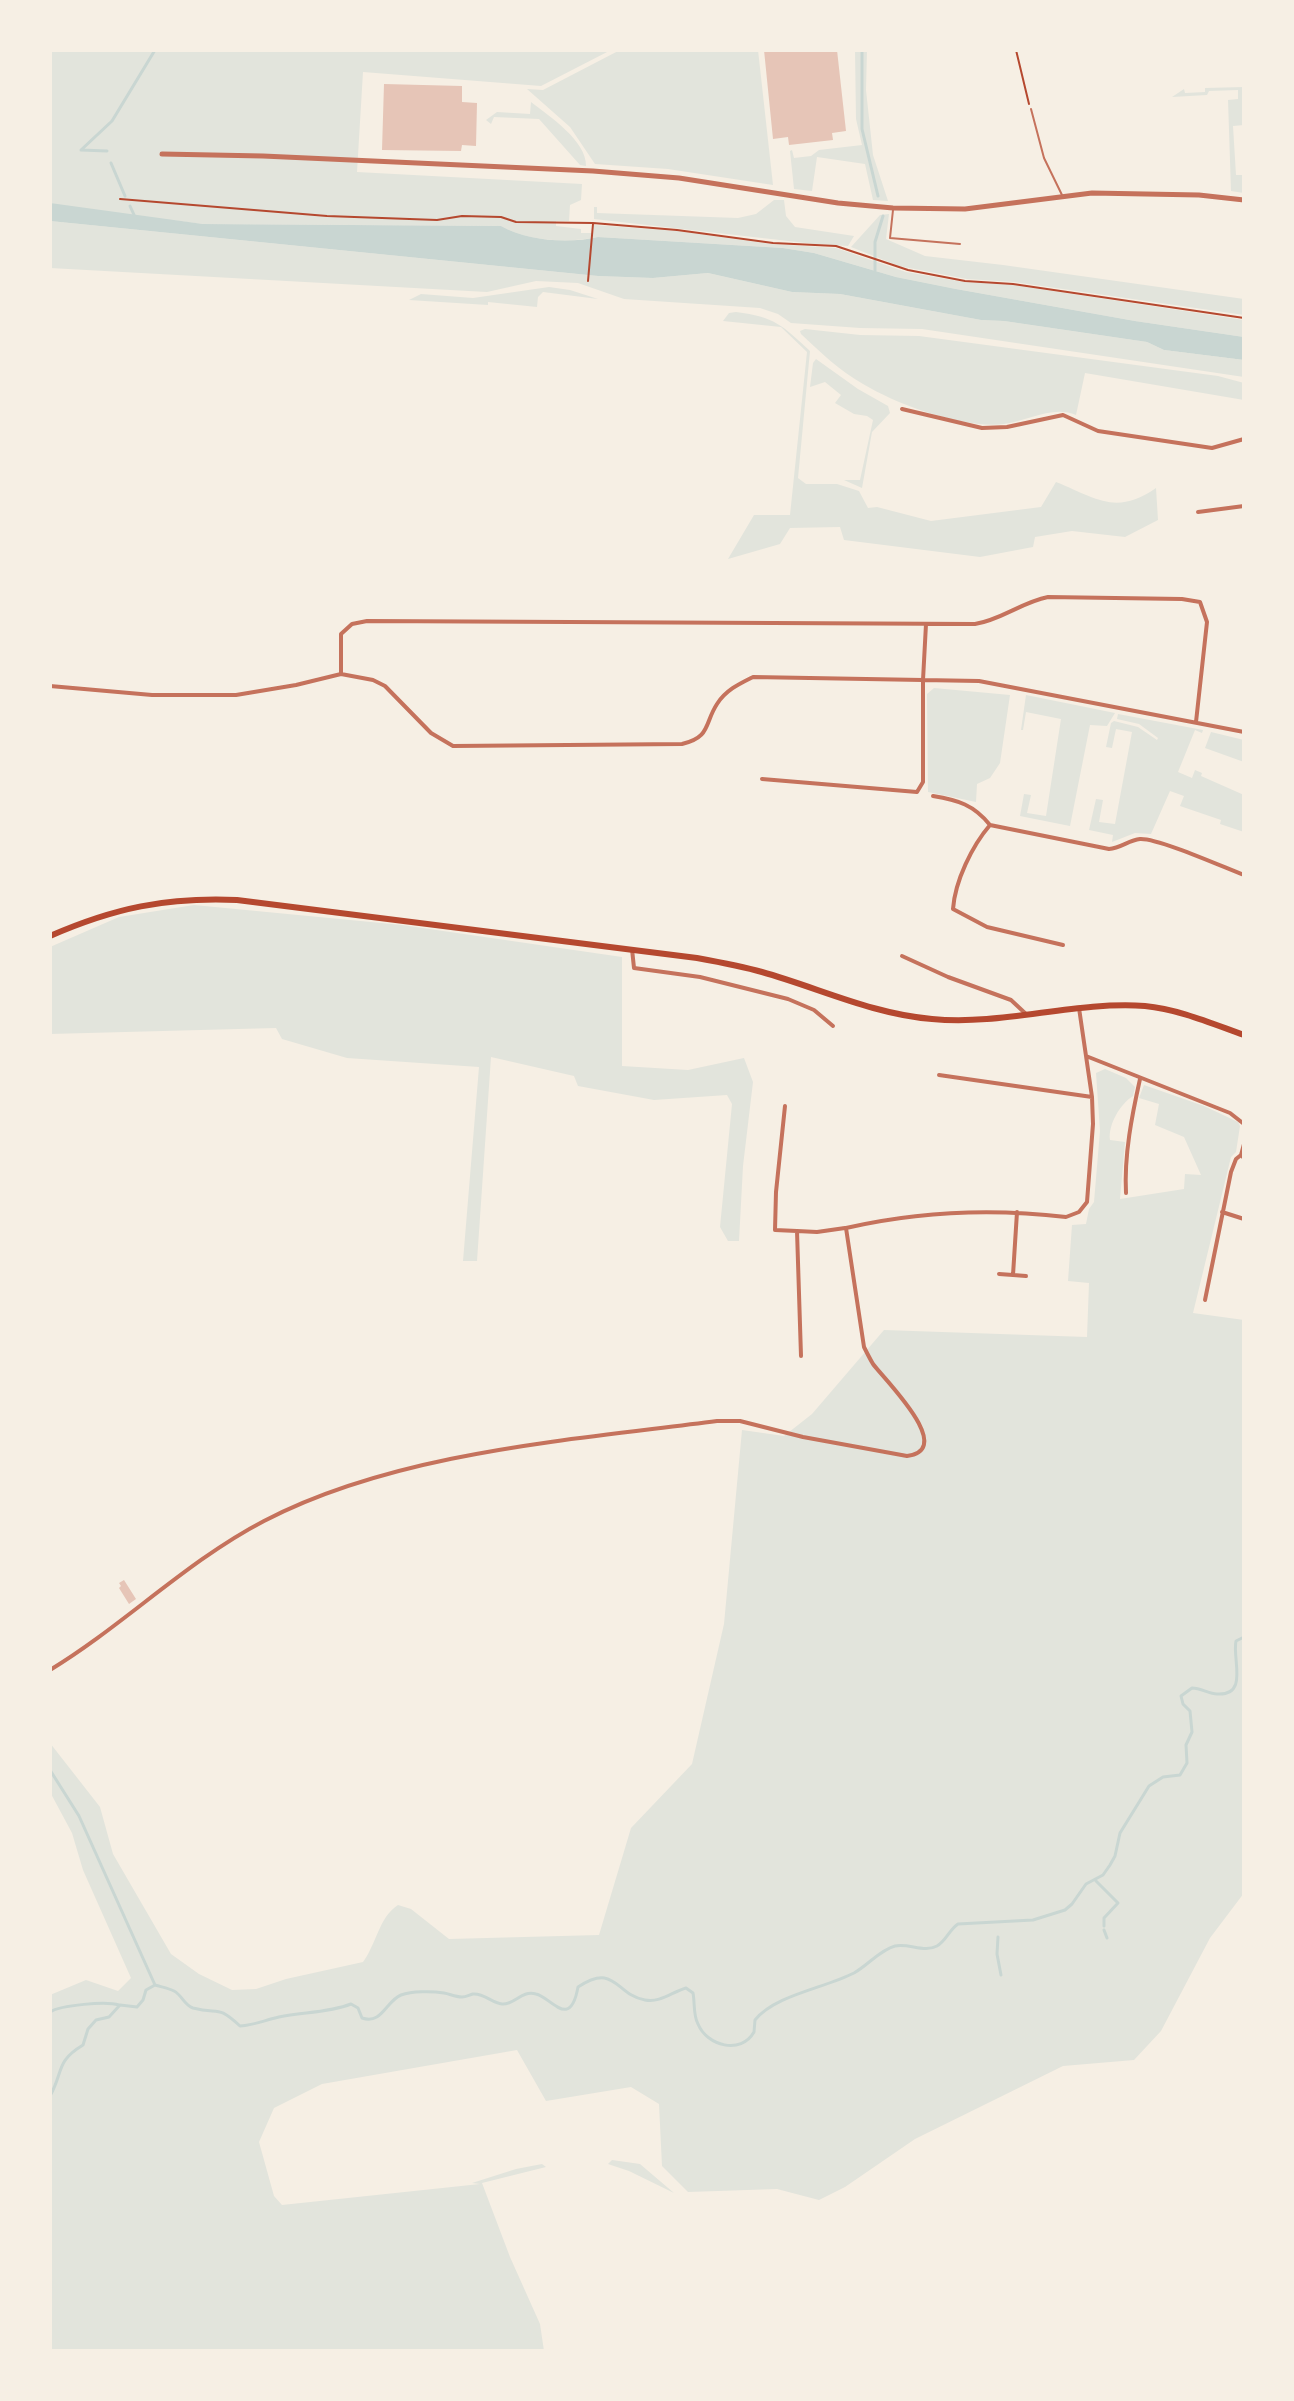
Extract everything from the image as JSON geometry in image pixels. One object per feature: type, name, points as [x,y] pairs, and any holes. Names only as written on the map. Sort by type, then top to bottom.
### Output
[{"type":"main road","points":[[50,936],[116,910],[142,904],[200,898],[267,903],[697,958],[763,972],[891,1013],[976,1020],[1079,1008],[1147,1006],[1244,1035]]},
{"type":"street","points":[[162,154],[604,172],[679,178],[838,203],[893,208],[965,209],[1092,193],[1170,194],[1244,200]]},
{"type":"street","points":[[902,409],[982,428],[1007,427],[1063,415],[1098,431],[1212,448],[1244,439]]},
{"type":"street","points":[[1198,512],[1244,506]]},
{"type":"street","points":[[341,674],[341,634],[352,624],[367,621],[975,624],[1048,597],[1182,599],[1200,602],[1207,622],[1196,722]]},
{"type":"street","points":[[762,779],[917,792],[923,782],[926,624]]},
{"type":"street","points":[[50,686],[152,695],[236,695],[341,674],[373,680],[385,686],[431,733],[453,746],[682,744],[696,741],[706,730],[716,705],[731,688],[753,677],[979,681],[1244,732]]},
{"type":"street","points":[[933,796],[958,800],[978,810],[990,825],[1109,849],[1133,840],[1151,840],[1244,875]]},
{"type":"street","points":[[990,825],[980,838],[954,895],[953,909],[987,927],[1063,945]]},
{"type":"street","points":[[632,949],[634,968],[700,977],[788,999],[814,1010],[833,1026]]},
{"type":"street","points":[[902,956],[1011,1000],[1026,1014]]},
{"type":"street","points":[[785,1106],[775,1230],[817,1232],[903,1216],[962,1211],[1066,1217],[1079,1212],[1087,1202],[1093,1124],[1079,1008]]},
{"type":"street","points":[[1086,1056],[1234,1115],[1244,1124]]},
{"type":"street","points":[[939,1075],[1092,1097]]},
{"type":"street","points":[[1126,1193],[1126,1164],[1140,1079]]},
{"type":"street","points":[[1205,1300],[1231,1172],[1236,1159],[1242,1157],[1244,1144]]},
{"type":"street","points":[[1013,1275],[1017,1212]]},
{"type":"street","points":[[1222,1212],[1244,1219]]},
{"type":"street","points":[[50,1670],[161,1589],[261,1522],[337,1489],[388,1475],[478,1454],[717,1421],[740,1421],[803,1437],[907,1456],[919,1453],[925,1437],[917,1419],[873,1364],[864,1347],[846,1228]]},
{"type":"street","points":[[797,1231],[801,1356]]},
{"type":"street","points":[[999,1274],[1026,1276]]},
{"type":"lane","points":[[1031,109],[1044,158],[1062,196]]},
{"type":"lane","points":[[893,208],[890,238],[960,244]]},
{"type":"path","points":[[1016,50],[1031,109]]},
{"type":"path","points":[[120,199],[327,216],[437,220],[462,216],[501,217],[516,222],[593,223],[773,243],[836,246],[908,270],[965,281],[1013,284],[1244,318]]},
{"type":"path","points":[[588,281],[593,223]]},
{"type":"shaded area","points":[[50,50],[611,50],[541,86],[363,72],[357,172],[582,184],[581,200],[570,205],[569,221],[556,221],[556,226],[581,229],[581,233],[593,233],[594,225],[836,248],[906,272],[1244,320],[1244,337],[956,289],[783,248],[598,237],[549,240],[501,226],[203,224],[66,208],[50,203]]},
{"type":"shaded area","points":[[620,50],[758,50],[773,185],[668,169],[595,164],[570,127],[527,89],[543,90]]},
{"type":"shaded area","points":[[855,50],[867,50],[866,90],[873,155],[888,201],[873,200],[865,164],[817,157],[812,191],[794,189],[790,151],[794,158],[811,156],[819,150],[862,145],[856,119]]},
{"type":"shaded area","points":[[1244,87],[1244,125],[1233,126],[1236,175],[1242,175],[1244,193],[1231,191],[1228,100],[1238,99],[1238,90],[1172,97],[1184,89],[1185,93],[1205,92],[1205,88]]},
{"type":"shaded area","points":[[531,102],[574,138],[585,157],[586,166],[580,165],[539,119],[494,117],[491,124],[486,120],[497,112],[530,114]]},
{"type":"shaded area","points":[[774,200],[784,200],[786,216],[795,227],[854,236],[848,246],[815,244],[594,219],[594,207],[597,207],[597,213],[738,218],[756,214]]},
{"type":"shaded area","points":[[50,203],[203,224],[501,226],[548,240],[598,237],[783,248],[956,289],[1244,337],[1244,360],[1164,350],[1147,342],[981,320],[840,294],[792,292],[708,273],[653,278],[598,276],[50,221]]},
{"type":"shaded area","points":[[889,214],[886,239],[925,256],[1244,299],[1244,315],[1014,282],[967,279],[899,266],[851,247],[880,215]]},
{"type":"shaded area","points":[[50,221],[598,276],[653,278],[708,273],[792,292],[840,294],[981,320],[1147,342],[1164,350],[1244,360],[1244,377],[922,329],[791,323],[778,314],[760,308],[624,299],[578,283],[536,281],[487,292],[50,268]]},
{"type":"shaded area","points":[[549,287],[598,299],[543,292],[538,297],[537,307],[409,300],[421,294],[473,298]]},
{"type":"shaded area","points":[[736,312],[777,324],[792,335],[810,351],[798,478],[806,484],[837,484],[859,491],[868,508],[877,507],[931,521],[1041,507],[1056,482],[1106,502],[1117,503],[1142,496],[1156,488],[1158,520],[1125,537],[1072,531],[1035,537],[1033,547],[980,557],[844,540],[840,527],[790,528],[780,544],[728,559],[754,515],[790,515],[807,352],[781,327],[723,321],[729,313]]},
{"type":"shaded area","points":[[800,331],[860,335],[919,336],[1218,376],[1244,383],[1244,400],[1085,373],[1076,415],[1058,412],[1004,424],[970,423],[912,407],[863,384],[838,367],[801,334]]},
{"type":"shaded area","points":[[816,359],[888,406],[890,413],[872,432],[862,488],[844,480],[860,480],[873,420],[835,403],[841,395],[825,382],[810,387]]},
{"type":"shaded area","points":[[934,688],[1010,695],[1000,763],[990,778],[977,784],[976,802],[928,792],[927,694]]},
{"type":"shaded area","points":[[1026,695],[1115,713],[1107,726],[1090,725],[1070,826],[1020,816],[1024,794],[1031,795],[1027,813],[1046,816],[1061,719],[1026,712],[1021,730]]},
{"type":"shaded area","points":[[1118,714],[1203,730],[1202,733],[1195,730],[1178,772],[1192,778],[1195,770],[1202,773],[1201,776],[1244,795],[1244,832],[1220,824],[1221,820],[1180,806],[1184,796],[1170,791],[1151,834],[1135,833],[1112,842],[1113,835],[1089,830],[1096,799],[1103,800],[1099,822],[1115,824],[1132,732],[1116,729],[1112,748],[1106,747],[1111,723],[1114,721],[1138,727],[1158,738],[1139,724],[1117,719]]},
{"type":"shaded area","points":[[1211,732],[1244,740],[1244,762],[1205,748]]},
{"type":"shaded area","points":[[194,905],[402,925],[622,957],[622,1066],[688,1070],[744,1058],[753,1082],[743,1166],[739,1241],[728,1241],[720,1227],[732,1104],[727,1095],[654,1100],[578,1086],[574,1076],[491,1057],[477,1261],[463,1261],[479,1067],[347,1058],[282,1039],[276,1028],[50,1034],[50,947],[119,917]]},
{"type":"shaded area","points":[[1105,1069],[1126,1078],[1135,1087],[1133,1096],[1116,1115],[1110,1134],[1110,1140],[1125,1142],[1120,1199],[1184,1189],[1185,1174],[1201,1175],[1184,1137],[1155,1125],[1159,1104],[1139,1098],[1144,1085],[1204,1106],[1238,1122],[1240,1126],[1236,1152],[1231,1157],[1193,1313],[1244,1320],[1244,1893],[1210,1938],[1161,2031],[1134,2060],[1063,2066],[915,2139],[845,2187],[819,2200],[777,2189],[688,2192],[662,2166],[659,2104],[631,2087],[546,2101],[517,2050],[322,2084],[274,2108],[259,2142],[274,2196],[282,2205],[480,2184],[472,2183],[516,2169],[542,2164],[546,2167],[482,2183],[540,2324],[544,2351],[50,2351],[50,1995],[86,1980],[118,1991],[131,1978],[83,1870],[72,1833],[50,1792],[50,1743],[100,1807],[113,1854],[171,1954],[199,1974],[232,1990],[256,1989],[363,1962],[386,1917],[398,1905],[411,1909],[449,1939],[599,1935],[631,1828],[692,1764],[724,1624],[742,1430],[784,1436],[812,1414],[884,1330],[1087,1337],[1089,1283],[1068,1281],[1072,1225],[1086,1224],[1094,1202],[1100,1131],[1096,1073]]},
{"type":"shaded area","points":[[612,2160],[640,2164],[674,2193],[608,2164]]},
{"type":"building","points":[[764,50],[837,50],[846,131],[832,133],[833,140],[789,145],[788,137],[773,139]]},
{"type":"building","points":[[384,84],[462,86],[462,102],[477,103],[476,146],[462,145],[461,151],[382,150]]},
{"type":"building","points":[[124,1580],[136,1599],[129,1604],[119,1588],[119,1583]]},
{"type":"waterway","points":[[107,151],[81,150],[112,121],[155,50]]},
{"type":"waterway","points":[[862,50],[862,129],[878,196]]},
{"type":"waterway","points":[[111,163],[125,196]]},
{"type":"waterway","points":[[130,206],[135,217]]},
{"type":"waterway","points":[[875,271],[875,242],[883,216]]},
{"type":"waterway","points":[[50,2096],[64,2062],[83,2045],[88,2029],[96,2020],[109,2017],[120,2005],[137,2007],[146,1990],[155,1985],[174,1991],[190,2007],[222,2012],[240,2026],[351,2004],[358,2008],[362,2018],[369,2019],[379,2015],[401,1995],[422,1992],[462,1997],[477,1994],[502,2004],[531,1993],[565,2009],[575,2000],[578,1987],[600,1978],[614,1982],[635,1997],[650,2001],[686,1988],[693,1993],[695,2017],[702,2032],[724,2045],[741,2044],[754,2032],[755,2020],[764,2011],[787,1998],[854,1973],[890,1948],[900,1945],[932,1948],[940,1944],[958,1924],[1033,1920],[1065,1910],[1086,1884],[1103,1875],[1110,1865],[1120,1833],[1149,1786],[1163,1777],[1180,1775],[1187,1763],[1186,1745],[1192,1732],[1190,1711],[1183,1704],[1181,1696],[1192,1688],[1217,1694],[1233,1689],[1237,1675],[1236,1641],[1244,1637]]},
{"type":"waterway","points":[[50,1770],[79,1816],[155,1985]]},
{"type":"waterway","points":[[1096,1881],[1118,1903],[1104,1918],[1104,1926]]},
{"type":"waterway","points":[[1104,1930],[1107,1938]]},
{"type":"waterway","points":[[998,1937],[1001,1975]]},
{"type":"waterway","points":[[50,2012],[84,2004],[119,2005]]}]
